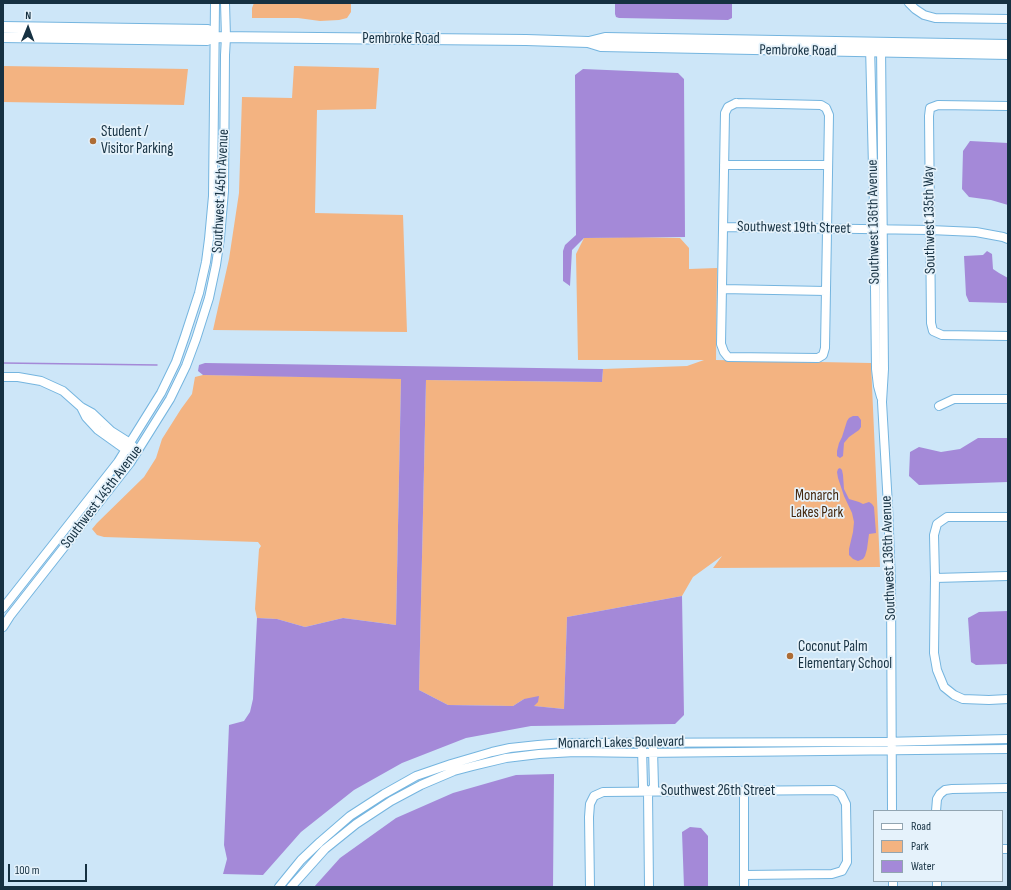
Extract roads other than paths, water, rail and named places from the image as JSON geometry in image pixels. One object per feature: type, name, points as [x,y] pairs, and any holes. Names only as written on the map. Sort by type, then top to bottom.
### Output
[{"type":"main road","name":"Pembroke Road","points":[[3,27],[208,30],[215,37]]},
{"type":"main road","name":"Pembroke Road","points":[[3,37],[208,40],[215,37],[226,37],[588,42],[605,38],[870,47],[1008,45]]},
{"type":"main road","name":"Pembroke Road","points":[[881,47],[1008,54]]},
{"type":"street","name":"Southwest 145th Avenue","points":[[3,608],[118,462],[162,394],[176,362],[199,293],[206,262],[213,196],[215,3]]},
{"type":"street","name":"Southwest 145th Avenue","points":[[3,627],[10,616],[130,464],[170,399],[186,366],[196,339],[209,298],[215,272],[220,238],[224,191],[225,3]]},
{"type":"street","points":[[911,5],[924,15],[935,18],[1008,19]]},
{"type":"street","name":"Southwest 136th Avenue","points":[[870,47],[876,369],[882,402]]},
{"type":"street","name":"Southwest 136th Avenue","points":[[881,47],[884,369],[882,402],[891,583],[892,810]]},
{"type":"street","points":[[736,103],[746,103],[821,105],[826,108],[828,115],[828,165],[825,348],[822,355],[818,358],[728,356],[724,352],[722,344],[724,165],[725,113],[728,107],[736,103]]},
{"type":"street","name":"Southwest 135th Way","points":[[1008,106],[938,105],[930,108],[929,116],[931,323],[933,331],[942,335],[1008,336]]},
{"type":"street","points":[[724,165],[828,165]]},
{"type":"street","name":"Southwest 19th Street","points":[[723,227],[930,230],[976,232],[1008,239]]},
{"type":"street","points":[[722,289],[826,291]]},
{"type":"street","points":[[3,377],[18,377],[40,381],[63,391],[81,407],[86,417],[98,430],[137,451]]},
{"type":"street","points":[[939,406],[954,399],[1008,399]]},
{"type":"street","points":[[1008,517],[947,517],[937,524],[934,535],[934,653],[937,670],[944,687],[954,695],[964,698],[989,700],[1008,699]]},
{"type":"street","points":[[935,578],[1008,576]]},
{"type":"street","name":"Monarch Lakes Boulevard","points":[[279,887],[301,860],[320,842],[350,816],[384,794],[416,776],[451,764],[510,748],[586,743],[1008,739]]},
{"type":"street","points":[[526,756],[526,751],[528,750],[574,747],[586,743]]},
{"type":"street","points":[[642,743],[643,787],[648,792],[649,887]]},
{"type":"street","points":[[648,792],[654,787],[653,743]]},
{"type":"street","name":"Monarch Lakes Boulevard","points":[[291,887],[325,849],[356,824],[391,801],[421,785],[454,771],[499,760],[539,754],[575,752],[653,753],[1008,749]]},
{"type":"street","points":[[643,780],[654,780]]},
{"type":"street","points":[[936,810],[937,800],[940,794],[945,790],[1008,788]]},
{"type":"street","name":"Southwest 26th Street","points":[[590,887],[590,804],[594,796],[603,792],[834,790],[841,794],[846,804],[847,862],[842,871],[832,874],[744,875]]},
{"type":"street","points":[[744,791],[744,887]]},
{"type":"water","points":[[615,3],[732,3],[732,18],[728,20],[619,18],[616,17],[615,14]]},
{"type":"water","points":[[583,69],[678,73],[684,79],[685,237],[584,238],[572,250],[570,286],[563,281],[563,251],[565,245],[576,235],[575,75]]},
{"type":"water","points":[[970,141],[1008,143],[1008,205],[991,200],[969,197],[962,189],[963,151]]},
{"type":"water","points":[[987,251],[992,254],[993,269],[1008,278],[1008,303],[969,302],[966,295],[964,256],[983,255]]},
{"type":"water","points":[[205,363],[603,369],[602,382],[426,380],[419,690],[448,705],[513,706],[524,699],[539,696],[538,702],[534,706],[564,709],[567,617],[682,596],[684,715],[675,724],[531,726],[466,738],[402,763],[354,790],[301,832],[263,875],[223,874],[227,859],[224,845],[229,725],[244,721],[250,712],[253,699],[257,618],[277,619],[305,627],[343,618],[396,625],[401,379],[203,375],[198,371],[199,365]]},
{"type":"water","points":[[853,416],[858,416],[861,420],[861,427],[844,443],[843,456],[840,458],[837,456],[839,443],[847,421]]},
{"type":"water","points":[[978,438],[1008,438],[1008,482],[919,485],[909,476],[910,452],[919,447],[941,452],[960,449]]},
{"type":"water","points":[[840,468],[843,475],[844,489],[849,499],[863,504],[869,502],[874,507],[876,533],[869,534],[865,556],[863,559],[858,561],[849,555],[854,522],[838,478],[837,472]]},
{"type":"water","points":[[1008,611],[1008,664],[976,665],[971,662],[968,618],[979,612]]},
{"type":"water","points":[[554,774],[553,887],[314,887],[340,858],[396,818],[453,793],[516,775]]},
{"type":"water","points":[[690,827],[701,828],[708,836],[708,887],[684,887],[682,832]]},
{"type":"waterway","points":[[3,363],[157,365]]},
{"type":"place","name":"Student / Visitor Parking","points":[[93,141]]},
{"type":"place","name":"Coconut Palm Elementary School","points":[[790,656]]},
{"type":"park label","name":"Monarch Lakes Park","points":[[817,504]]}]
